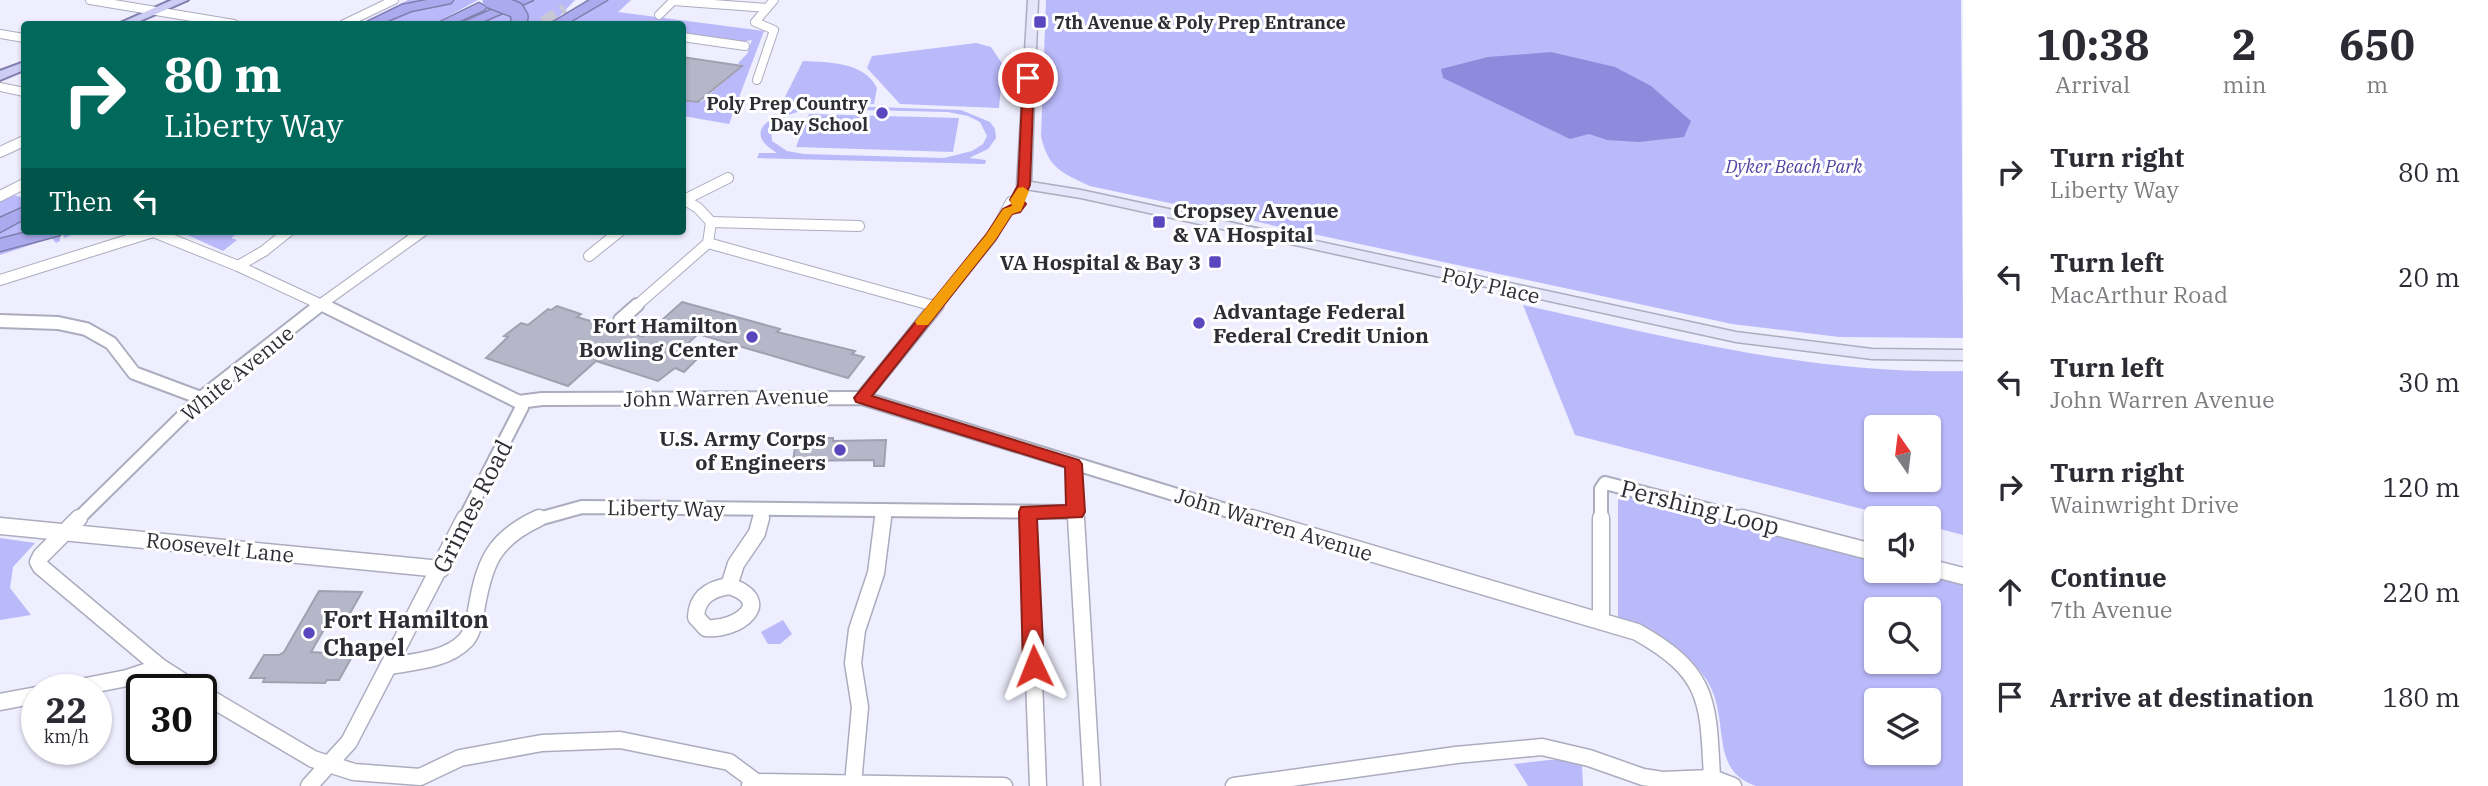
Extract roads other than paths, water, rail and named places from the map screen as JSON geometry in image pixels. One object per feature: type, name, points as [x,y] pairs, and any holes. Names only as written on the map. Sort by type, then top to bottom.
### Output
[{"type":"highway","points":[[364,21],[387,9],[419,0]]},
{"type":"highway","points":[[365,21],[425,0]]},
{"type":"highway","points":[[373,21],[399,9],[436,0]]},
{"type":"highway","points":[[374,21],[407,8],[446,0]]},
{"type":"highway","points":[[446,21],[481,0]]},
{"type":"highway","points":[[448,21],[495,0],[520,9],[524,21]]},
{"type":"highway","points":[[511,0],[528,11],[530,17],[527,21]]},
{"type":"highway","points":[[486,20],[519,0],[532,10],[534,16],[528,21]]},
{"type":"highway","points":[[486,20],[526,0]]},
{"type":"highway","points":[[486,20],[545,0]]},
{"type":"highway","points":[[547,21],[568,5],[580,0]]},
{"type":"highway","points":[[562,21],[600,0]]},
{"type":"highway","points":[[0,245],[37,235]]},
{"type":"main road","points":[[131,21],[183,0]]},
{"type":"main road","points":[[1019,194],[1033,0]]},
{"type":"main road","points":[[0,76],[21,67]]},
{"type":"main road","name":"Poly Place","points":[[1019,194],[1081,194],[1736,337],[1849,352],[1963,355]]},
{"type":"street","points":[[90,0],[216,21]]},
{"type":"street","points":[[350,21],[394,0]]},
{"type":"street","points":[[757,80],[775,30],[755,22],[774,0]]},
{"type":"street","points":[[659,15],[674,1],[767,8]]},
{"type":"street","points":[[0,34],[21,38]]},
{"type":"street","points":[[686,39],[745,46]]},
{"type":"street","points":[[0,87],[21,91]]},
{"type":"street","points":[[0,152],[21,142]]},
{"type":"street","points":[[686,199],[728,178]]},
{"type":"street","points":[[0,184],[13,215]]},
{"type":"street","points":[[862,398],[992,237],[1007,212],[1019,204],[1019,194]]},
{"type":"street","points":[[686,201],[698,208],[711,222],[859,226]]},
{"type":"street","points":[[620,320],[708,243],[711,222]]},
{"type":"street","points":[[0,281],[143,235]]},
{"type":"street","points":[[159,235],[322,305],[519,402]]},
{"type":"street","points":[[238,267],[283,235]]},
{"type":"street","name":"White Avenue","points":[[160,667],[41,567],[38,562],[45,549],[201,398],[345,286],[417,235]]},
{"type":"street","points":[[589,256],[615,235]]},
{"type":"street","points":[[708,243],[934,306]]},
{"type":"street","points":[[0,321],[49,322],[73,325],[90,331],[115,346],[120,358],[134,373],[201,398]]},
{"type":"street","name":"John Warren Avenue","points":[[519,402],[542,399],[738,396],[862,398],[1073,464],[1601,621]]},
{"type":"street","name":"Grimes Road","points":[[309,786],[349,742],[441,569],[522,407],[519,402]]},
{"type":"street","points":[[1073,464],[1092,786]]},
{"type":"street","name":"Pershing Loop","points":[[1601,621],[1601,489],[1605,483],[1864,550]]},
{"type":"street","name":"Liberty Way","points":[[389,666],[427,659],[463,644],[472,633],[487,563],[506,538],[545,516],[582,507],[1076,512]]},
{"type":"street","points":[[729,586],[736,564],[757,533],[763,509]]},
{"type":"street","points":[[853,784],[860,707],[853,663],[857,630],[876,573],[884,510]]},
{"type":"street","points":[[1028,512],[1038,786]]},
{"type":"street","name":"Roosevelt Lane","points":[[0,526],[441,569]]},
{"type":"street","points":[[1941,570],[1963,576]]},
{"type":"street","points":[[1601,621],[1637,632],[1655,641],[1671,652],[1695,678],[1707,704],[1712,778]]},
{"type":"street","points":[[112,681],[160,667],[171,674]]},
{"type":"street","points":[[0,702],[21,698]]},
{"type":"street","points":[[217,702],[329,766],[424,782],[460,758],[576,740],[620,740],[729,762],[753,784],[1004,786]]},
{"type":"street","points":[[1234,786],[1465,754],[1542,747],[1589,758],[1643,777],[1662,780],[1712,778],[1733,786]]},
{"type":"tunnel","points":[[549,21],[566,10]]},
{"type":"place","name":"7th Avenue & Poly Prep Entrance","points":[[1040,22]]},
{"type":"place","name":"Poly Prep Country Day School","points":[[882,113]]},
{"type":"place","name":"Cropsey Avenue & VA Hospital","points":[[1159,222]]},
{"type":"place","name":"VA Hospital & Bay 3","points":[[1215,262]]},
{"type":"place","name":"Advantage Federal Federal Credit Union","points":[[1199,323]]},
{"type":"place","name":"Fort Hamilton Bowling Center","points":[[752,337]]},
{"type":"place","name":"U.S. Army Corps of Engineers","points":[[840,450]]},
{"type":"place","name":"Fort Hamilton Chapel","points":[[309,633]]},
{"type":"park label","name":"Dyker Beach Park","points":[[1794,166]]}]
